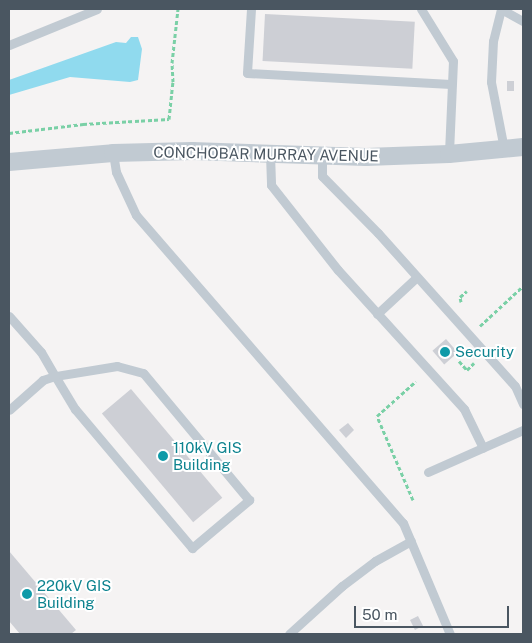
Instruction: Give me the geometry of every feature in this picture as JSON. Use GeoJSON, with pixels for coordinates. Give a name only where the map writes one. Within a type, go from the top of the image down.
{"type":"FeatureCollection","features":[{"type":"Feature","properties":{"kind":"street","name":"CONCHOBAR MURRAY AVENUE"},"geometry":{"type":"LineString","coordinates":[[9,162],[113,153],[192,151],[322,156],[449,154],[523,146]]}},
{"type":"Feature","properties":{"kind":"lane"},"geometry":{"type":"LineString","coordinates":[[9,45],[97,9]]}},
{"type":"Feature","properties":{"kind":"lane"},"geometry":{"type":"LineString","coordinates":[[250,9],[247,73],[451,84]]}},
{"type":"Feature","properties":{"kind":"lane"},"geometry":{"type":"LineString","coordinates":[[421,9],[453,61],[449,154]]}},
{"type":"Feature","properties":{"kind":"lane"},"geometry":{"type":"LineString","coordinates":[[504,149],[491,82],[493,41],[501,9],[523,21]]}},
{"type":"Feature","properties":{"kind":"lane"},"geometry":{"type":"LineString","coordinates":[[113,153],[116,172],[136,216],[403,523],[450,634]]}},
{"type":"Feature","properties":{"kind":"lane"},"geometry":{"type":"LineString","coordinates":[[270,154],[271,185],[338,270],[464,409],[483,448]]}},
{"type":"Feature","properties":{"kind":"lane"},"geometry":{"type":"LineString","coordinates":[[322,156],[322,176],[417,276],[515,386],[523,404]]}},
{"type":"Feature","properties":{"kind":"lane"},"geometry":{"type":"LineString","coordinates":[[377,314],[417,276]]}},
{"type":"Feature","properties":{"kind":"lane"},"geometry":{"type":"LineString","coordinates":[[9,316],[41,352],[55,376],[75,409],[192,548],[249,500],[143,373],[118,366],[55,376],[43,380],[9,410]]}},
{"type":"Feature","properties":{"kind":"lane"},"geometry":{"type":"LineString","coordinates":[[428,472],[523,430]]}},
{"type":"Feature","properties":{"kind":"lane"},"geometry":{"type":"LineString","coordinates":[[289,634],[342,586],[375,560],[411,541]]}},
{"type":"Feature","properties":{"kind":"path"},"geometry":{"type":"LineString","coordinates":[[9,133],[83,124],[169,119],[173,82],[172,63],[178,9]]}},
{"type":"Feature","properties":{"kind":"path"},"geometry":{"type":"LineString","coordinates":[[477,328],[523,286]]}},
{"type":"Feature","properties":{"kind":"path"},"geometry":{"type":"LineString","coordinates":[[461,303],[460,297],[466,291]]}},
{"type":"Feature","properties":{"kind":"path"},"geometry":{"type":"LineString","coordinates":[[413,500],[377,416],[416,381]]}},
{"type":"Feature","properties":{"kind":"water"},"geometry":{"type":"Polygon","coordinates":[[[131,37],[138,37],[142,49],[138,80],[130,82],[70,77],[9,95],[9,80],[116,42],[126,43],[131,37]]]}},
{"type":"Feature","properties":{"kind":"building"},"geometry":{"type":"Polygon","coordinates":[[[265,14],[415,22],[412,69],[263,61],[265,14]]]}},
{"type":"Feature","properties":{"kind":"building"},"geometry":{"type":"Polygon","coordinates":[[[507,81],[514,81],[514,91],[507,91],[507,81]]]}},
{"type":"Feature","properties":{"kind":"building","name":"Security"},"geometry":{"type":"Polygon","coordinates":[[[446,339],[458,353],[444,364],[432,351],[446,339]]]}},
{"type":"Feature","properties":{"kind":"building","name":"110kV GIS Building"},"geometry":{"type":"Polygon","coordinates":[[[131,389],[222,498],[193,522],[102,413],[131,389]]]}},
{"type":"Feature","properties":{"kind":"building"},"geometry":{"type":"Polygon","coordinates":[[[348,423],[354,430],[346,438],[339,430],[348,423]]]}},
{"type":"Feature","properties":{"kind":"building","name":"220kV GIS Building"},"geometry":{"type":"Polygon","coordinates":[[[9,551],[76,630],[71,634],[20,634],[9,621],[9,551]]]}},
{"type":"Feature","properties":{"kind":"building"},"geometry":{"type":"Polygon","coordinates":[[[418,616],[423,626],[415,630],[410,620],[418,616]]]}},
{"type":"Feature","properties":{"kind":"place","name":"Security"},"geometry":{"type":"Point","coordinates":[445,352]}},
{"type":"Feature","properties":{"kind":"place","name":"110kV GIS Building"},"geometry":{"type":"Point","coordinates":[163,456]}},
{"type":"Feature","properties":{"kind":"place","name":"220kV GIS Building"},"geometry":{"type":"Point","coordinates":[27,594]}}]}
